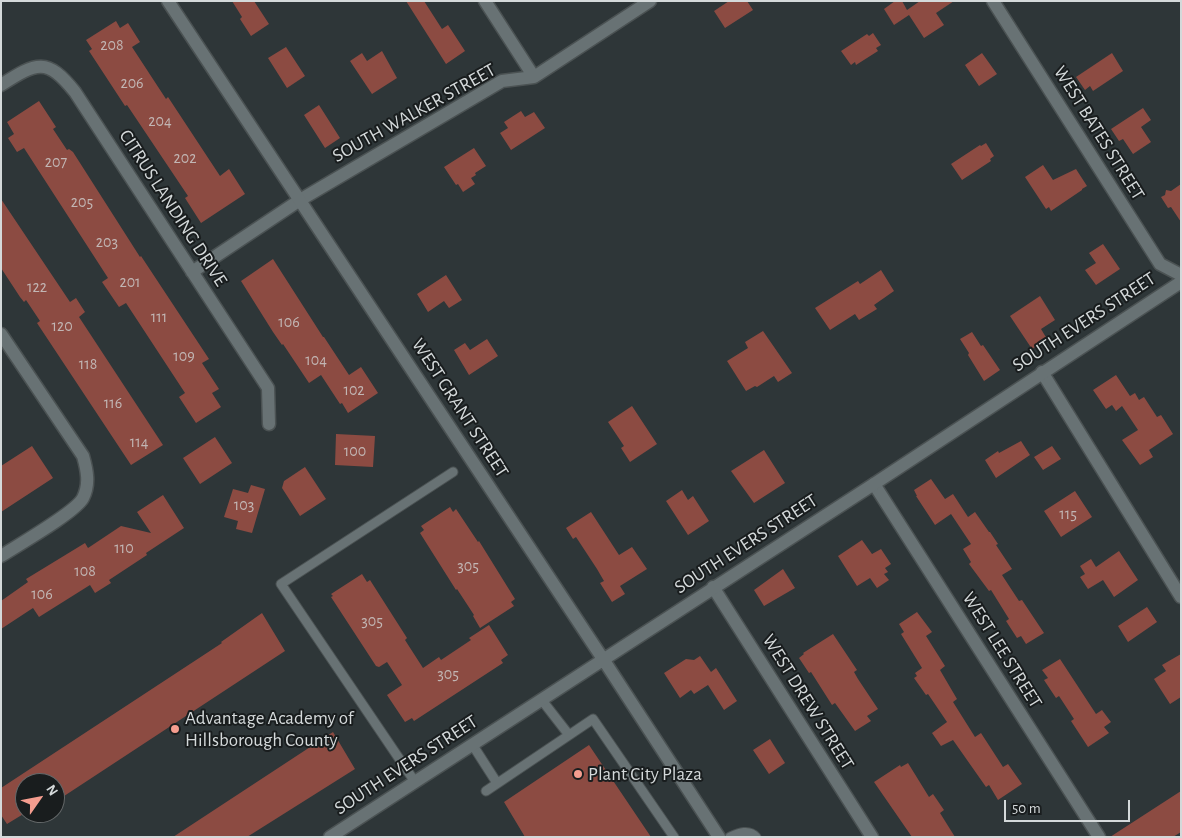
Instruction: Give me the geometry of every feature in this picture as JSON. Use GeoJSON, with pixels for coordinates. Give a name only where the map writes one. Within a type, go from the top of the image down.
{"type":"FeatureCollection","features":[{"type":"Feature","properties":{"kind":"street","name":"WEST GRANT STREET"},"geometry":{"type":"LineString","coordinates":[[168,1],[719,837]]}},
{"type":"Feature","properties":{"kind":"street"},"geometry":{"type":"LineString","coordinates":[[485,1],[534,78]]}},
{"type":"Feature","properties":{"kind":"street","name":"SOUTH WALKER STREET"},"geometry":{"type":"LineString","coordinates":[[192,272],[300,200],[502,81],[534,78],[650,1]]}},
{"type":"Feature","properties":{"kind":"street","name":"WEST BATES STREET"},"geometry":{"type":"LineString","coordinates":[[993,1],[1160,264],[1181,276]]}},
{"type":"Feature","properties":{"kind":"street","name":"CITRUS LANDING DRIVE"},"geometry":{"type":"LineString","coordinates":[[1,85],[24,70],[39,67],[50,67],[64,78],[268,388],[269,424]]}},
{"type":"Feature","properties":{"kind":"street","name":"SOUTH EVERS STREET"},"geometry":{"type":"LineString","coordinates":[[331,837],[1181,282]]}},
{"type":"Feature","properties":{"kind":"street"},"geometry":{"type":"LineString","coordinates":[[1,334],[83,456],[88,471],[87,487],[83,500],[71,511],[1,556]]}},
{"type":"Feature","properties":{"kind":"street"},"geometry":{"type":"LineString","coordinates":[[1042,372],[1181,597]]}},
{"type":"Feature","properties":{"kind":"street","name":"WEST LEE STREET"},"geometry":{"type":"LineString","coordinates":[[874,484],[1099,837]]}},
{"type":"Feature","properties":{"kind":"street","name":"WEST DREW STREET"},"geometry":{"type":"LineString","coordinates":[[713,587],[872,837]]}},
{"type":"Feature","properties":{"kind":"lane"},"geometry":{"type":"LineString","coordinates":[[415,782],[281,584],[454,472]]}},
{"type":"Feature","properties":{"kind":"lane"},"geometry":{"type":"LineString","coordinates":[[541,700],[569,735]]}},
{"type":"Feature","properties":{"kind":"lane"},"geometry":{"type":"LineString","coordinates":[[486,791],[594,719],[674,837]]}},
{"type":"Feature","properties":{"kind":"lane"},"geometry":{"type":"LineString","coordinates":[[472,744],[497,783]]}},
{"type":"Feature","properties":{"kind":"lane"},"geometry":{"type":"LineString","coordinates":[[730,837],[747,832],[755,834],[756,837]]}},
{"type":"Feature","properties":{"kind":"building"},"geometry":{"type":"Polygon","coordinates":[[[232,1],[254,1],[269,24],[251,36],[240,19],[242,17],[232,1]]]}},
{"type":"Feature","properties":{"kind":"building"},"geometry":{"type":"Polygon","coordinates":[[[406,1],[424,1],[442,29],[448,25],[465,51],[446,64],[406,1]]]}},
{"type":"Feature","properties":{"kind":"building"},"geometry":{"type":"Polygon","coordinates":[[[729,1],[747,1],[753,10],[725,28],[714,11],[729,1]]]}},
{"type":"Feature","properties":{"kind":"building"},"geometry":{"type":"Polygon","coordinates":[[[895,1],[902,1],[907,10],[920,1],[954,1],[936,13],[944,25],[924,38],[909,15],[894,25],[884,9],[895,1]]]}},
{"type":"Feature","properties":{"kind":"building"},"geometry":{"type":"Polygon","coordinates":[[[116,21],[120,28],[128,23],[140,42],[132,47],[166,99],[168,97],[220,176],[229,169],[245,194],[201,223],[185,198],[188,196],[89,51],[92,49],[86,40],[116,21]]]}},
{"type":"Feature","properties":{"kind":"building"},"geometry":{"type":"Polygon","coordinates":[[[873,33],[881,45],[876,48],[878,51],[856,65],[855,62],[851,65],[841,51],[867,34],[869,36],[873,33]]]}},
{"type":"Feature","properties":{"kind":"building"},"geometry":{"type":"Polygon","coordinates":[[[286,47],[305,76],[287,88],[268,58],[286,47]]]}},
{"type":"Feature","properties":{"kind":"building"},"geometry":{"type":"Polygon","coordinates":[[[382,51],[397,78],[372,94],[350,61],[362,53],[367,61],[382,51]]]}},
{"type":"Feature","properties":{"kind":"building"},"geometry":{"type":"Polygon","coordinates":[[[982,53],[997,74],[979,86],[965,65],[982,53]]]}},
{"type":"Feature","properties":{"kind":"building"},"geometry":{"type":"Polygon","coordinates":[[[1112,53],[1123,71],[1093,91],[1090,86],[1085,90],[1076,77],[1112,53]]]}},
{"type":"Feature","properties":{"kind":"building"},"geometry":{"type":"Polygon","coordinates":[[[39,101],[56,127],[53,129],[67,150],[69,149],[73,152],[140,257],[209,359],[202,363],[219,389],[212,393],[221,407],[196,423],[179,397],[185,393],[126,303],[119,307],[102,282],[108,278],[24,148],[17,152],[8,138],[14,134],[7,122],[39,101]]]}},
{"type":"Feature","properties":{"kind":"building"},"geometry":{"type":"Polygon","coordinates":[[[319,105],[340,138],[325,148],[304,115],[319,105]]]}},
{"type":"Feature","properties":{"kind":"building"},"geometry":{"type":"Polygon","coordinates":[[[1143,108],[1151,120],[1141,127],[1151,142],[1133,154],[1123,139],[1119,141],[1111,129],[1143,108]]]}},
{"type":"Feature","properties":{"kind":"building"},"geometry":{"type":"Polygon","coordinates":[[[521,111],[525,117],[534,112],[545,128],[511,150],[500,133],[508,128],[504,122],[521,111]]]}},
{"type":"Feature","properties":{"kind":"building"},"geometry":{"type":"Polygon","coordinates":[[[986,143],[994,156],[990,159],[991,161],[962,180],[951,164],[986,143]]]}},
{"type":"Feature","properties":{"kind":"building"},"geometry":{"type":"Polygon","coordinates":[[[474,148],[486,166],[471,178],[475,184],[463,192],[444,167],[474,148]]]}},
{"type":"Feature","properties":{"kind":"building"},"geometry":{"type":"Polygon","coordinates":[[[1043,165],[1053,180],[1076,169],[1087,186],[1051,211],[1049,207],[1046,209],[1025,177],[1043,165]]]}},
{"type":"Feature","properties":{"kind":"building"},"geometry":{"type":"Polygon","coordinates":[[[1181,184],[1181,222],[1171,207],[1168,208],[1161,197],[1165,195],[1166,190],[1171,191],[1181,184]]]}},
{"type":"Feature","properties":{"kind":"building"},"geometry":{"type":"Polygon","coordinates":[[[1,199],[70,302],[76,298],[85,312],[79,317],[163,445],[131,465],[37,323],[40,321],[26,300],[24,302],[20,297],[1,268],[1,199]]]}},
{"type":"Feature","properties":{"kind":"building"},"geometry":{"type":"Polygon","coordinates":[[[1103,244],[1120,269],[1096,285],[1085,270],[1096,263],[1089,253],[1103,244]]]}},
{"type":"Feature","properties":{"kind":"building"},"geometry":{"type":"Polygon","coordinates":[[[273,259],[349,375],[361,367],[378,393],[348,413],[321,375],[309,383],[273,332],[241,281],[273,259]]]}},
{"type":"Feature","properties":{"kind":"building"},"geometry":{"type":"Polygon","coordinates":[[[881,270],[894,291],[874,305],[877,309],[859,320],[855,314],[830,330],[815,308],[858,281],[860,284],[881,270]]]}},
{"type":"Feature","properties":{"kind":"building"},"geometry":{"type":"Polygon","coordinates":[[[446,275],[462,300],[449,308],[444,301],[428,312],[417,294],[446,275]]]}},
{"type":"Feature","properties":{"kind":"building"},"geometry":{"type":"Polygon","coordinates":[[[1040,296],[1055,320],[1041,329],[1047,339],[1032,349],[1010,316],[1040,296]]]}},
{"type":"Feature","properties":{"kind":"building"},"geometry":{"type":"Polygon","coordinates":[[[763,331],[792,373],[778,382],[774,376],[757,387],[755,386],[746,391],[727,361],[748,348],[745,342],[763,331]]]}},
{"type":"Feature","properties":{"kind":"building"},"geometry":{"type":"Polygon","coordinates":[[[972,332],[1000,370],[984,381],[960,339],[972,332]]]}},
{"type":"Feature","properties":{"kind":"building"},"geometry":{"type":"Polygon","coordinates":[[[487,339],[498,356],[469,375],[454,350],[465,343],[470,350],[487,339]]]}},
{"type":"Feature","properties":{"kind":"building"},"geometry":{"type":"Polygon","coordinates":[[[1116,375],[1130,396],[1135,393],[1139,400],[1144,397],[1157,417],[1161,415],[1173,434],[1149,450],[1153,457],[1140,465],[1122,440],[1138,430],[1122,406],[1116,411],[1112,405],[1106,409],[1093,390],[1116,375]]]}},
{"type":"Feature","properties":{"kind":"building"},"geometry":{"type":"Polygon","coordinates":[[[632,406],[657,444],[630,462],[621,448],[624,446],[608,422],[632,406]]]}},
{"type":"Feature","properties":{"kind":"building"},"geometry":{"type":"Polygon","coordinates":[[[336,434],[375,436],[373,467],[335,465],[336,434]]]}},
{"type":"Feature","properties":{"kind":"building"},"geometry":{"type":"Polygon","coordinates":[[[215,437],[232,463],[200,484],[183,458],[215,437]]]}},
{"type":"Feature","properties":{"kind":"building"},"geometry":{"type":"Polygon","coordinates":[[[1021,441],[1030,455],[996,478],[985,460],[998,451],[999,453],[1021,441]]]}},
{"type":"Feature","properties":{"kind":"building"},"geometry":{"type":"Polygon","coordinates":[[[32,446],[53,478],[1,512],[1,466],[32,446]]]}},
{"type":"Feature","properties":{"kind":"building"},"geometry":{"type":"Polygon","coordinates":[[[1052,446],[1061,459],[1043,470],[1034,457],[1052,446]]]}},
{"type":"Feature","properties":{"kind":"building"},"geometry":{"type":"Polygon","coordinates":[[[764,450],[785,483],[754,503],[731,471],[764,450]]]}},
{"type":"Feature","properties":{"kind":"building"},"geometry":{"type":"Polygon","coordinates":[[[305,467],[326,499],[300,516],[282,488],[284,481],[305,467]]]}},
{"type":"Feature","properties":{"kind":"building"},"geometry":{"type":"Polygon","coordinates":[[[931,479],[945,499],[953,494],[968,517],[975,512],[990,532],[1012,569],[1002,575],[1019,601],[1022,600],[1044,633],[1026,644],[1021,636],[1017,638],[1006,621],[1009,619],[991,590],[989,591],[969,564],[971,562],[963,549],[971,544],[951,514],[935,525],[916,496],[914,490],[931,479]]]}},
{"type":"Feature","properties":{"kind":"building"},"geometry":{"type":"Polygon","coordinates":[[[251,485],[265,489],[252,533],[236,529],[238,521],[224,517],[233,489],[248,493],[251,485]]]}},
{"type":"Feature","properties":{"kind":"building"},"geometry":{"type":"Polygon","coordinates":[[[682,490],[688,500],[693,496],[709,521],[688,535],[666,501],[682,490]]]}},
{"type":"Feature","properties":{"kind":"building"},"geometry":{"type":"Polygon","coordinates":[[[1075,491],[1092,517],[1061,537],[1044,511],[1075,491]]]}},
{"type":"Feature","properties":{"kind":"building"},"geometry":{"type":"Polygon","coordinates":[[[163,495],[184,528],[109,580],[111,583],[95,593],[90,585],[39,617],[33,608],[1,629],[1,601],[28,582],[26,579],[85,543],[88,548],[121,526],[151,533],[137,512],[163,495]]]}},
{"type":"Feature","properties":{"kind":"building"},"geometry":{"type":"Polygon","coordinates":[[[450,507],[453,512],[456,509],[479,541],[515,599],[511,602],[514,606],[480,628],[474,615],[420,533],[424,530],[421,526],[450,507]]]}},
{"type":"Feature","properties":{"kind":"building"},"geometry":{"type":"Polygon","coordinates":[[[591,512],[619,555],[632,547],[647,569],[620,586],[625,594],[612,602],[600,583],[604,581],[597,569],[576,537],[573,539],[566,528],[591,512]]]}},
{"type":"Feature","properties":{"kind":"building"},"geometry":{"type":"Polygon","coordinates":[[[862,540],[872,554],[881,549],[891,564],[885,568],[888,572],[884,574],[889,580],[877,588],[870,578],[857,586],[838,556],[862,540]]]}},
{"type":"Feature","properties":{"kind":"building"},"geometry":{"type":"Polygon","coordinates":[[[1119,551],[1138,580],[1114,597],[1103,580],[1088,589],[1080,577],[1085,574],[1080,566],[1091,559],[1096,567],[1119,551]]]}},
{"type":"Feature","properties":{"kind":"building"},"geometry":{"type":"Polygon","coordinates":[[[783,569],[795,588],[764,606],[754,590],[783,569]]]}},
{"type":"Feature","properties":{"kind":"building"},"geometry":{"type":"Polygon","coordinates":[[[362,574],[367,582],[370,580],[407,638],[405,640],[423,668],[439,657],[441,660],[471,640],[469,638],[489,625],[508,655],[501,660],[503,663],[414,721],[412,718],[405,722],[387,695],[402,685],[387,662],[379,667],[376,666],[331,597],[333,596],[331,594],[362,574]]]}},
{"type":"Feature","properties":{"kind":"building"},"geometry":{"type":"Polygon","coordinates":[[[1147,607],[1157,622],[1128,642],[1118,626],[1147,607]]]}},
{"type":"Feature","properties":{"kind":"building"},"geometry":{"type":"Polygon","coordinates":[[[917,612],[932,632],[926,636],[945,666],[940,670],[957,699],[953,702],[975,737],[981,733],[1003,767],[1008,764],[1022,784],[998,800],[989,785],[986,787],[953,740],[941,746],[932,733],[947,722],[928,694],[926,695],[914,678],[917,676],[915,673],[922,668],[901,634],[904,632],[899,624],[917,612]]]}},
{"type":"Feature","properties":{"kind":"building"},"geometry":{"type":"Polygon","coordinates":[[[262,613],[285,651],[65,795],[65,773],[24,773],[222,643],[262,613]]]}},
{"type":"Feature","properties":{"kind":"building"},"geometry":{"type":"Polygon","coordinates":[[[833,634],[857,670],[854,672],[878,709],[867,716],[871,721],[855,731],[835,703],[832,705],[811,672],[809,673],[799,658],[803,653],[833,634]]]}},
{"type":"Feature","properties":{"kind":"building"},"geometry":{"type":"Polygon","coordinates":[[[1181,654],[1181,697],[1170,704],[1154,679],[1166,671],[1162,665],[1181,654]]]}},
{"type":"Feature","properties":{"kind":"building"},"geometry":{"type":"Polygon","coordinates":[[[700,656],[711,672],[716,668],[737,701],[724,710],[708,685],[694,694],[691,690],[680,698],[664,673],[686,659],[694,660],[700,656]]]}},
{"type":"Feature","properties":{"kind":"building"},"geometry":{"type":"Polygon","coordinates":[[[1060,659],[1096,714],[1102,710],[1111,722],[1104,727],[1109,733],[1088,747],[1071,721],[1074,719],[1059,696],[1056,698],[1044,680],[1048,678],[1042,670],[1060,659]]]}},
{"type":"Feature","properties":{"kind":"building"},"geometry":{"type":"Polygon","coordinates":[[[333,732],[355,769],[247,837],[173,837],[333,732]]]}},
{"type":"Feature","properties":{"kind":"building"},"geometry":{"type":"Polygon","coordinates":[[[770,739],[785,763],[769,774],[753,750],[770,739]]]}},
{"type":"Feature","properties":{"kind":"building","name":"Plant City Plaza"},"geometry":{"type":"Polygon","coordinates":[[[589,745],[651,837],[525,837],[504,802],[589,745]]]}},
{"type":"Feature","properties":{"kind":"building"},"geometry":{"type":"Polygon","coordinates":[[[908,763],[929,797],[933,794],[944,810],[940,813],[955,837],[912,837],[874,782],[900,765],[901,767],[908,763]]]}},
{"type":"Feature","properties":{"kind":"building"},"geometry":{"type":"Polygon","coordinates":[[[15,779],[15,819],[7,824],[1,815],[1,788],[15,779]]]}},
{"type":"Feature","properties":{"kind":"building"},"geometry":{"type":"Polygon","coordinates":[[[1181,791],[1181,832],[1173,837],[1110,837],[1181,791]]]}},
{"type":"Feature","properties":{"kind":"place","name":"Advantage Academy of Hillsborough County"},"geometry":{"type":"Point","coordinates":[175,729]}},
{"type":"Feature","properties":{"kind":"place","name":"Plant City Plaza"},"geometry":{"type":"Point","coordinates":[578,774]}}]}
